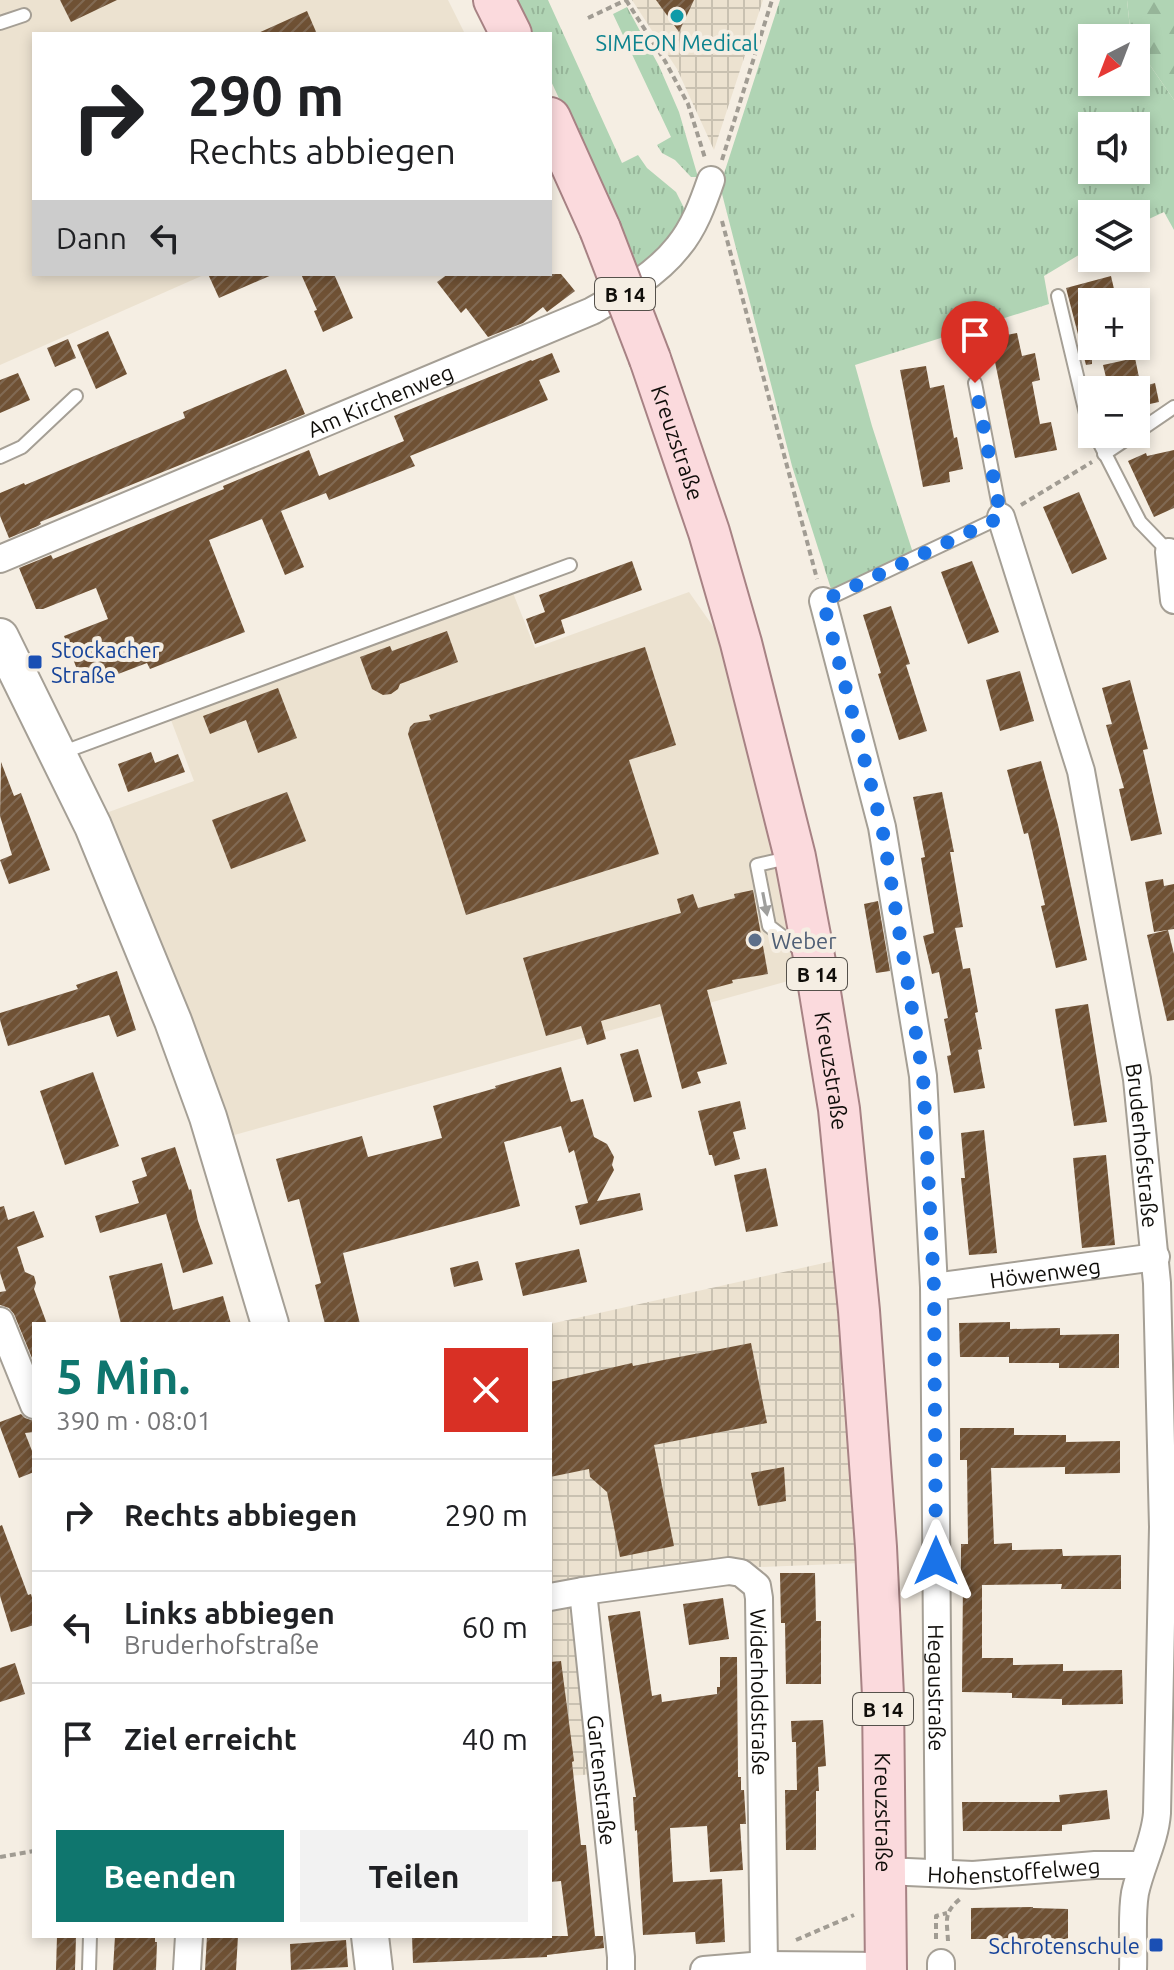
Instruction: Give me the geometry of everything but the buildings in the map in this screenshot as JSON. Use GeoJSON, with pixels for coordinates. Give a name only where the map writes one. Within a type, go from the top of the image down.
{"type":"FeatureCollection","features":[{"type":"Feature","properties":{"kind":"main road"},"geometry":{"type":"LineString","coordinates":[[494,0],[510,32]]}},
{"type":"Feature","properties":{"kind":"main road","name":"Kreuzstraße"},"geometry":{"type":"LineString","coordinates":[[552,122],[600,229],[650,359],[709,532],[795,857],[815,962],[839,1109],[859,1311],[876,1547],[883,1696],[886,1968]]}},
{"type":"Feature","properties":{"kind":"street","name":"Am Kirchenweg"},"geometry":{"type":"LineString","coordinates":[[0,559],[592,311],[653,272],[678,248],[701,209],[711,180]]}},
{"type":"Feature","properties":{"kind":"street","name":"Bruderhofstraße"},"geometry":{"type":"LineString","coordinates":[[1001,517],[1081,771],[1137,1079],[1162,1272],[1163,1527],[1156,1829],[1134,1896],[1133,1970]]}},
{"type":"Feature","properties":{"kind":"street"},"geometry":{"type":"LineString","coordinates":[[1169,552],[1174,600]]}},
{"type":"Feature","properties":{"kind":"street","name":"Hegaustraße"},"geometry":{"type":"LineString","coordinates":[[823,601],[882,827],[923,1076],[934,1287],[939,1873]]}},
{"type":"Feature","properties":{"kind":"street"},"geometry":{"type":"LineString","coordinates":[[0,637],[93,826],[173,1021],[208,1117],[269,1322]]}},
{"type":"Feature","properties":{"kind":"street","name":"Höwenweg"},"geometry":{"type":"LineString","coordinates":[[934,1287],[1162,1272]]}},
{"type":"Feature","properties":{"kind":"street"},"geometry":{"type":"LineString","coordinates":[[0,1321],[32,1400]]}},
{"type":"Feature","properties":{"kind":"street","name":"Widerholdstraße"},"geometry":{"type":"LineString","coordinates":[[552,1597],[729,1571],[741,1573],[757,1586],[750,1967]]}},
{"type":"Feature","properties":{"kind":"street","name":"Gartenstraße"},"geometry":{"type":"LineString","coordinates":[[583,1591],[621,1970]]}},
{"type":"Feature","properties":{"kind":"street","name":"Hohenstoffelweg"},"geometry":{"type":"LineString","coordinates":[[886,1871],[973,1875],[1095,1865],[1142,1865]]}},
{"type":"Feature","properties":{"kind":"street"},"geometry":{"type":"LineString","coordinates":[[187,1970],[189,1938]]}},
{"type":"Feature","properties":{"kind":"street"},"geometry":{"type":"LineString","coordinates":[[370,1938],[374,1970]]}},
{"type":"Feature","properties":{"kind":"street"},"geometry":{"type":"LineString","coordinates":[[704,1970],[750,1967],[886,1968]]}},
{"type":"Feature","properties":{"kind":"lane"},"geometry":{"type":"LineString","coordinates":[[0,23],[24,15]]}},
{"type":"Feature","properties":{"kind":"lane"},"geometry":{"type":"LineString","coordinates":[[1058,296],[1078,380]]}},
{"type":"Feature","properties":{"kind":"lane","name":"Bruderhofstraße"},"geometry":{"type":"LineString","coordinates":[[975,383],[1001,517]]}},
{"type":"Feature","properties":{"kind":"lane"},"geometry":{"type":"LineString","coordinates":[[0,457],[22,447],[76,396]]}},
{"type":"Feature","properties":{"kind":"lane"},"geometry":{"type":"LineString","coordinates":[[1150,424],[1174,407]]}},
{"type":"Feature","properties":{"kind":"lane"},"geometry":{"type":"LineString","coordinates":[[1101,448],[1140,522],[1169,552]]}},
{"type":"Feature","properties":{"kind":"lane"},"geometry":{"type":"LineString","coordinates":[[1104,454],[1113,448]]}},
{"type":"Feature","properties":{"kind":"lane"},"geometry":{"type":"LineString","coordinates":[[823,601],[1001,517]]}},
{"type":"Feature","properties":{"kind":"lane"},"geometry":{"type":"LineString","coordinates":[[58,754],[570,565]]}},
{"type":"Feature","properties":{"kind":"lane"},"geometry":{"type":"LineString","coordinates":[[89,1970],[90,1938]]}},
{"type":"Feature","properties":{"kind":"path"},"geometry":{"type":"LineString","coordinates":[[588,18],[626,0],[688,104],[823,601]]}},
{"type":"Feature","properties":{"kind":"path"},"geometry":{"type":"LineString","coordinates":[[711,180],[722,161],[772,0]]}},
{"type":"Feature","properties":{"kind":"path"},"geometry":{"type":"LineString","coordinates":[[1001,517],[1104,454]]}},
{"type":"Feature","properties":{"kind":"path"},"geometry":{"type":"LineString","coordinates":[[0,1857],[32,1851]]}},
{"type":"Feature","properties":{"kind":"path"},"geometry":{"type":"LineString","coordinates":[[947,1913],[936,1916],[940,1960],[949,1956],[947,1913],[970,1889],[973,1875]]}},
{"type":"Feature","properties":{"kind":"path"},"geometry":{"type":"LineString","coordinates":[[750,1967],[778,1948],[863,1911]]}},
{"type":"Feature","properties":{"kind":"shaded area"},"geometry":{"type":"Polygon","coordinates":[[[0,0],[448,0],[464,32],[32,32],[32,276],[201,276],[0,365],[0,0]]]}},
{"type":"Feature","properties":{"kind":"shaded area"},"geometry":{"type":"Polygon","coordinates":[[[632,0],[763,0],[714,150],[677,69],[632,0]]]}},
{"type":"Feature","properties":{"kind":"shaded area"},"geometry":{"type":"Polygon","coordinates":[[[511,588],[535,648],[689,592],[731,652],[806,976],[227,1137],[95,817],[194,781],[171,720],[511,588]]]}},
{"type":"Feature","properties":{"kind":"shaded area"},"geometry":{"type":"Polygon","coordinates":[[[842,1259],[862,1563],[734,1568],[583,1585],[597,1774],[552,1777],[552,1324],[842,1259]]]}},
{"type":"Feature","properties":{"kind":"green space"},"geometry":{"type":"Polygon","coordinates":[[[513,0],[548,0],[622,163],[638,155],[647,168],[676,192],[687,214],[666,244],[638,268],[552,83],[552,32],[528,32],[513,0]]]}},
{"type":"Feature","properties":{"kind":"green space"},"geometry":{"type":"Polygon","coordinates":[[[780,0],[1127,0],[1130,24],[1078,24],[1078,96],[1150,96],[1150,65],[1174,100],[1174,230],[1164,212],[1150,218],[1150,200],[1078,200],[1078,255],[1044,276],[1049,304],[855,365],[913,553],[831,589],[792,466],[720,186],[780,0]]]}},
{"type":"Feature","properties":{"kind":"green space"},"geometry":{"type":"Polygon","coordinates":[[[1127,0],[1174,0],[1174,100],[1150,65],[1150,24],[1130,24],[1127,0]]]}},
{"type":"Feature","properties":{"kind":"green space"},"geometry":{"type":"Polygon","coordinates":[[[627,7],[659,66],[679,112],[698,177],[691,177],[657,145],[671,137],[613,14],[627,7]]]}},
{"type":"Feature","properties":{"kind":"place","name":"SIMEON Medical"},"geometry":{"type":"Point","coordinates":[677,16]}},
{"type":"Feature","properties":{"kind":"place","name":"Stockacher Straße"},"geometry":{"type":"Point","coordinates":[35,662]}},
{"type":"Feature","properties":{"kind":"place","name":"Weber"},"geometry":{"type":"Point","coordinates":[755,940]}},
{"type":"Feature","properties":{"kind":"place","name":"Schrotenschule"},"geometry":{"type":"Point","coordinates":[1156,1945]}},
{"type":"Feature","properties":{"kind":"route"},"geometry":{"type":"LineString","coordinates":[[936,1561],[934,1287],[923,1076],[882,827],[823,601],[1001,517],[975,383]]}}]}
